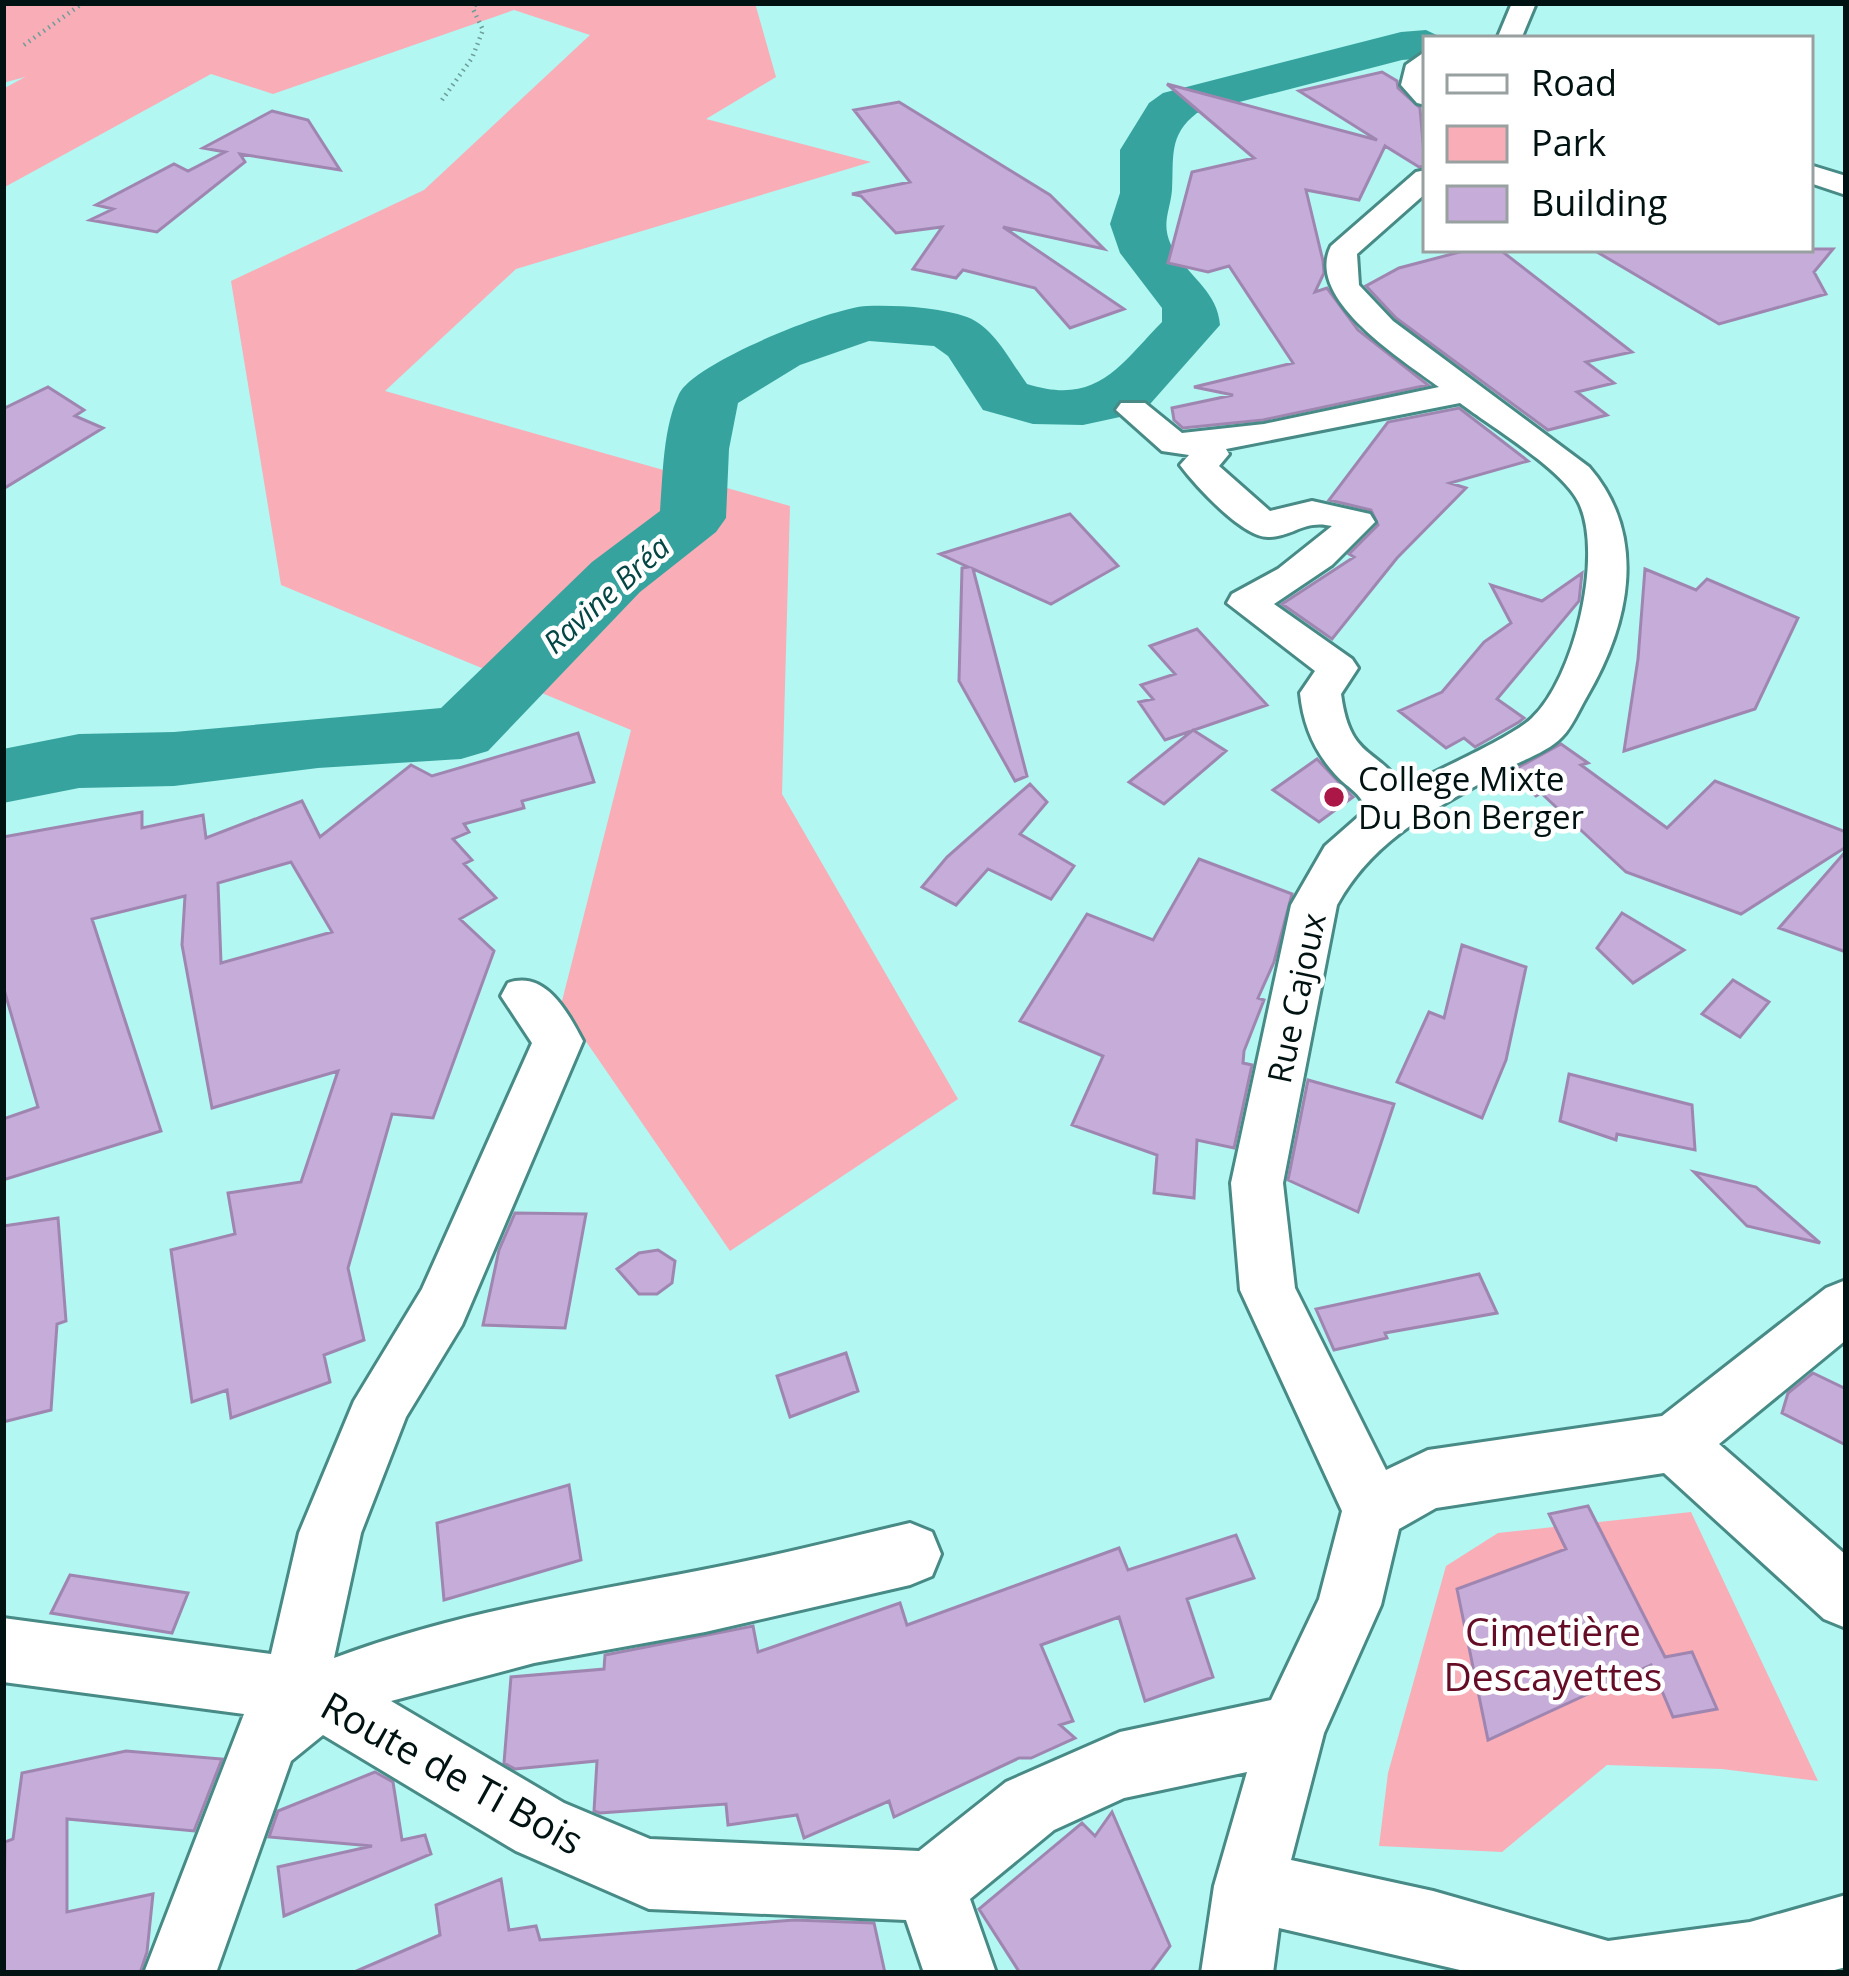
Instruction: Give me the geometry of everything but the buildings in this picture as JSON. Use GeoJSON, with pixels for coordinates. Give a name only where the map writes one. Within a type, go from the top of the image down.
{"type":"FeatureCollection","features":[{"type":"Feature","properties":{"kind":"street"},"geometry":{"type":"LineString","coordinates":[[1510,36],[1524,3]]}},
{"type":"Feature","properties":{"kind":"street"},"geometry":{"type":"LineString","coordinates":[[1423,62],[1415,70],[1414,85],[1423,94]]}},
{"type":"Feature","properties":{"kind":"street"},"geometry":{"type":"LineString","coordinates":[[1813,174],[1846,186]]}},
{"type":"Feature","properties":{"kind":"street","name":"Rue Cajoux"},"geometry":{"type":"LineString","coordinates":[[1373,1510],[1268,1290],[1257,1183],[1314,905],[1341,858],[1389,815],[1546,728],[1588,662],[1609,579],[1607,539],[1596,498],[1576,475],[1382,328],[1344,287],[1342,252],[1423,181]]}},
{"type":"Feature","properties":{"kind":"street"},"geometry":{"type":"LineString","coordinates":[[1133,410],[1174,445],[1332,422],[1465,392]]}},
{"type":"Feature","properties":{"kind":"street"},"geometry":{"type":"LineString","coordinates":[[1191,442],[1212,454],[1198,464],[1230,499],[1267,526],[1317,508],[1357,522],[1322,557],[1285,584],[1246,603],[1338,668],[1320,693],[1327,733],[1349,767],[1383,791],[1389,815]]}},
{"type":"Feature","properties":{"kind":"street"},"geometry":{"type":"LineString","coordinates":[[307,1692],[330,1533],[374,1423],[442,1307],[558,1041],[525,996]]}},
{"type":"Feature","properties":{"kind":"street"},"geometry":{"type":"LineString","coordinates":[[1237,1973],[1249,1886],[1292,1729],[1349,1605],[1373,1510],[1428,1480],[1674,1444],[1846,1306]]}},
{"type":"Feature","properties":{"kind":"street"},"geometry":{"type":"LineString","coordinates":[[1674,1444],[1846,1597]]}},
{"type":"Feature","properties":{"kind":"street"},"geometry":{"type":"LineString","coordinates":[[180,1973],[265,1739],[307,1692],[534,1630],[705,1601],[910,1554]]}},
{"type":"Feature","properties":{"kind":"street","name":"Route de Ti Bois"},"geometry":{"type":"LineString","coordinates":[[3,1650],[307,1692],[540,1827],[649,1874],[930,1886]]}},
{"type":"Feature","properties":{"kind":"street"},"geometry":{"type":"LineString","coordinates":[[961,1973],[930,1886],[1030,1806],[1120,1765],[1292,1729]]}},
{"type":"Feature","properties":{"kind":"street"},"geometry":{"type":"LineString","coordinates":[[1249,1886],[1433,1926],[1599,1973]]}},
{"type":"Feature","properties":{"kind":"street"},"geometry":{"type":"LineString","coordinates":[[1618,1973],[1750,1958],[1846,1931]]}},
{"type":"Feature","properties":{"kind":"path"},"geometry":{"type":"LineString","coordinates":[[24,45],[83,3]]}},
{"type":"Feature","properties":{"kind":"path"},"geometry":{"type":"LineString","coordinates":[[442,100],[480,41],[483,30],[473,9],[476,3]]}},
{"type":"Feature","properties":{"kind":"green space"},"geometry":{"type":"Polygon","coordinates":[[[3,3],[755,3],[776,77],[706,119],[871,162],[516,269],[385,391],[790,506],[782,794],[958,1099],[730,1251],[561,1005],[631,730],[281,585],[231,281],[424,190],[590,35],[514,10],[273,94],[211,74],[3,188],[3,89],[25,77],[3,83],[3,3]]]}},
{"type":"Feature","properties":{"kind":"green space","name":"Cimetière Descayettes"},"geometry":{"type":"Polygon","coordinates":[[[1691,1512],[1818,1781],[1722,1769],[1607,1765],[1502,1852],[1379,1846],[1388,1773],[1446,1566],[1498,1533],[1691,1512]]]}},
{"type":"Feature","properties":{"kind":"waterway","name":"Ravine Bréa"},"geometry":{"type":"LineString","coordinates":[[3,776],[79,761],[174,759],[318,742],[461,733],[616,577],[693,518],[697,449],[709,394],[779,353],[864,323],[949,330],[969,344],[1005,397],[1033,406],[1083,407],[1121,399],[1191,325],[1190,306],[1147,253],[1137,224],[1146,193],[1145,150],[1166,113],[1180,103],[1423,44]]}},
{"type":"Feature","properties":{"kind":"place","name":"College Mixte Du Bon Berger"},"geometry":{"type":"Point","coordinates":[1334,797]}}]}
